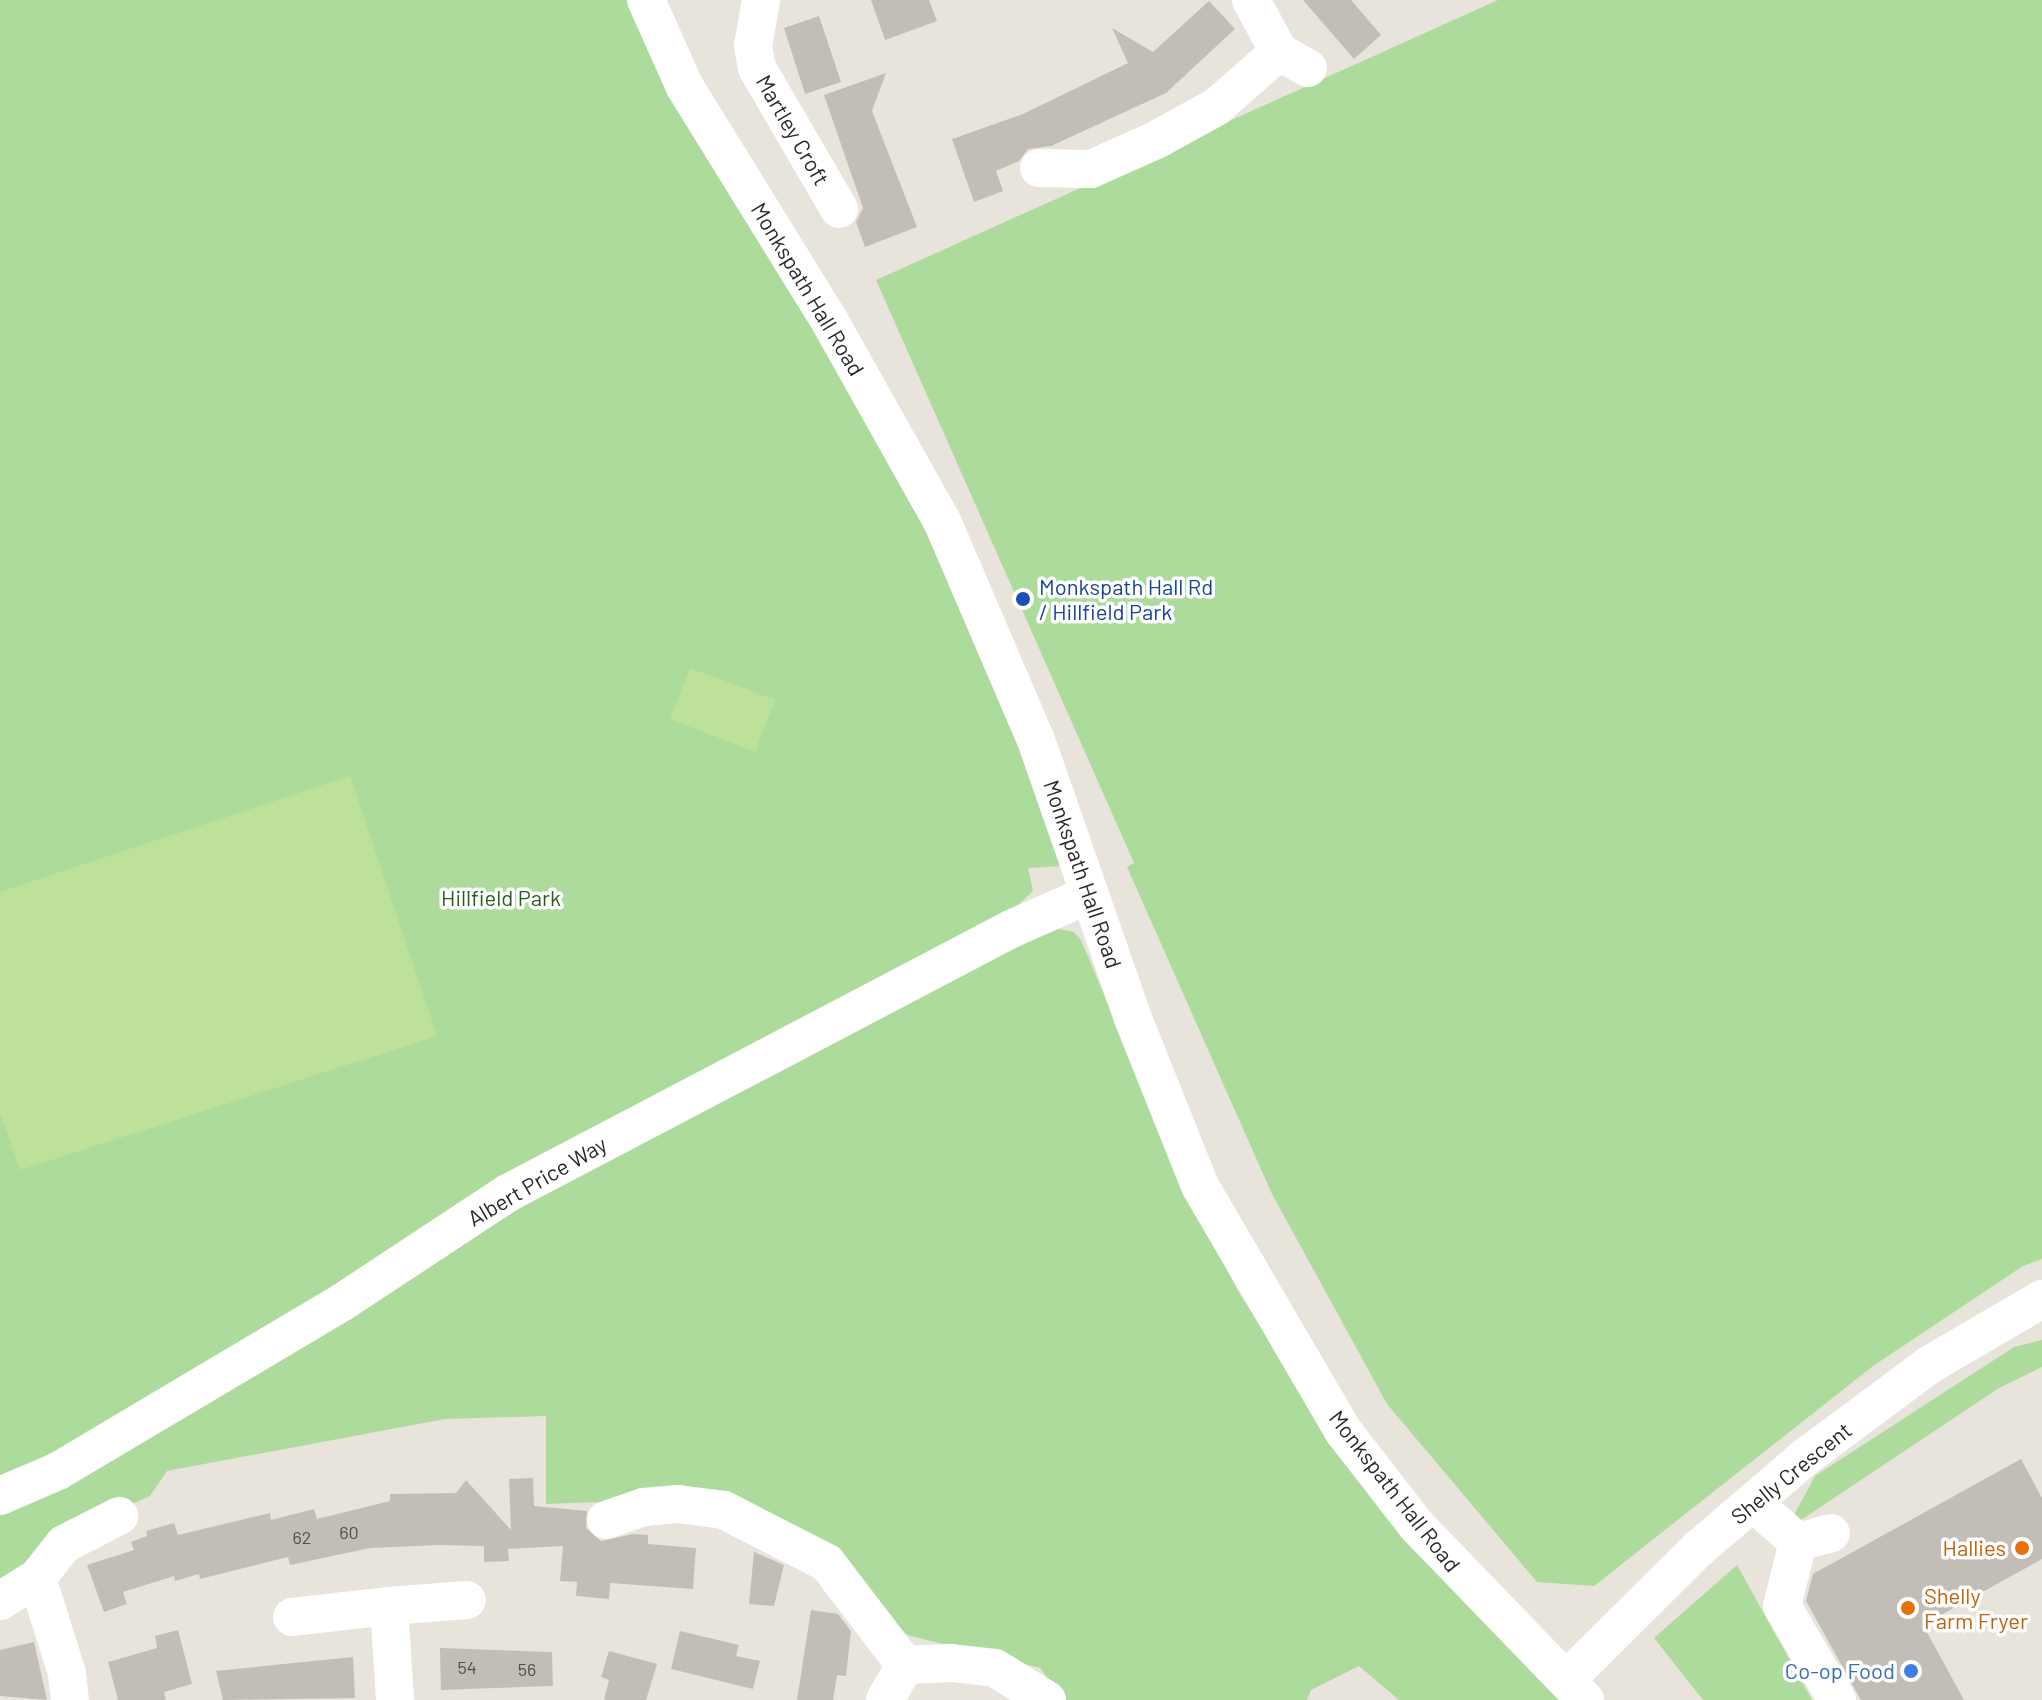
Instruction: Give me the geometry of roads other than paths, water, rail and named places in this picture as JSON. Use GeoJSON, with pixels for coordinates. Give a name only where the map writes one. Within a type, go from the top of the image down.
{"type":"FeatureCollection","features":[{"type":"Feature","properties":{"kind":"street","name":"Monkspath Hall Road"},"geometry":{"type":"LineString","coordinates":[[646,0],[685,87],[829,320],[942,521],[1036,740],[1090,894],[1200,1186],[1280,1328],[1344,1432],[1417,1526],[1575,1690]]}},
{"type":"Feature","properties":{"kind":"street","name":"Martley Croft"},"geometry":{"type":"LineString","coordinates":[[761,0],[753,46],[757,68],[839,209]]}},
{"type":"Feature","properties":{"kind":"street"},"geometry":{"type":"LineString","coordinates":[[1039,168],[1091,169],[1156,140],[1294,60],[1251,0]]}},
{"type":"Feature","properties":{"kind":"street","name":"Albert Price Way"},"geometry":{"type":"LineString","coordinates":[[0,1496],[58,1471],[341,1303],[508,1193],[1013,928],[1090,894]]}},
{"type":"Feature","properties":{"kind":"street","name":"Shelly Crescent"},"geometry":{"type":"LineString","coordinates":[[1575,1690],[1662,1583],[1753,1503],[1929,1365],[2042,1299]]}},
{"type":"Feature","properties":{"kind":"street"},"geometry":{"type":"LineString","coordinates":[[1753,1503],[1814,1537],[1782,1606],[1837,1700]]}},
{"type":"Feature","properties":{"kind":"street"},"geometry":{"type":"LineString","coordinates":[[606,1520],[643,1507],[678,1504],[724,1510],[827,1563],[882,1630],[905,1665]]}},
{"type":"Feature","properties":{"kind":"street"},"geometry":{"type":"LineString","coordinates":[[0,1601],[37,1578],[64,1544],[119,1516]]}},
{"type":"Feature","properties":{"kind":"street"},"geometry":{"type":"LineString","coordinates":[[37,1578],[67,1673],[70,1700]]}},
{"type":"Feature","properties":{"kind":"street"},"geometry":{"type":"LineString","coordinates":[[292,1617],[467,1600]]}},
{"type":"Feature","properties":{"kind":"street"},"geometry":{"type":"LineString","coordinates":[[389,1606],[395,1700]]}},
{"type":"Feature","properties":{"kind":"street"},"geometry":{"type":"LineString","coordinates":[[905,1665],[952,1663],[995,1668],[1047,1700]]}},
{"type":"Feature","properties":{"kind":"street"},"geometry":{"type":"LineString","coordinates":[[885,1700],[905,1665]]}},
{"type":"Feature","properties":{"kind":"place","name":"Monkspath Hall Rd / Hillfield Park"},"geometry":{"type":"Point","coordinates":[1023,599]}},
{"type":"Feature","properties":{"kind":"place","name":"Hallies"},"geometry":{"type":"Point","coordinates":[2022,1548]}},
{"type":"Feature","properties":{"kind":"place","name":"Shelly Farm Fryer"},"geometry":{"type":"Point","coordinates":[1908,1608]}},
{"type":"Feature","properties":{"kind":"place","name":"Co-op Food"},"geometry":{"type":"Point","coordinates":[1911,1671]}},
{"type":"Feature","properties":{"kind":"park label","name":"Hillfield Park"},"geometry":{"type":"Point","coordinates":[501,898]}}]}
